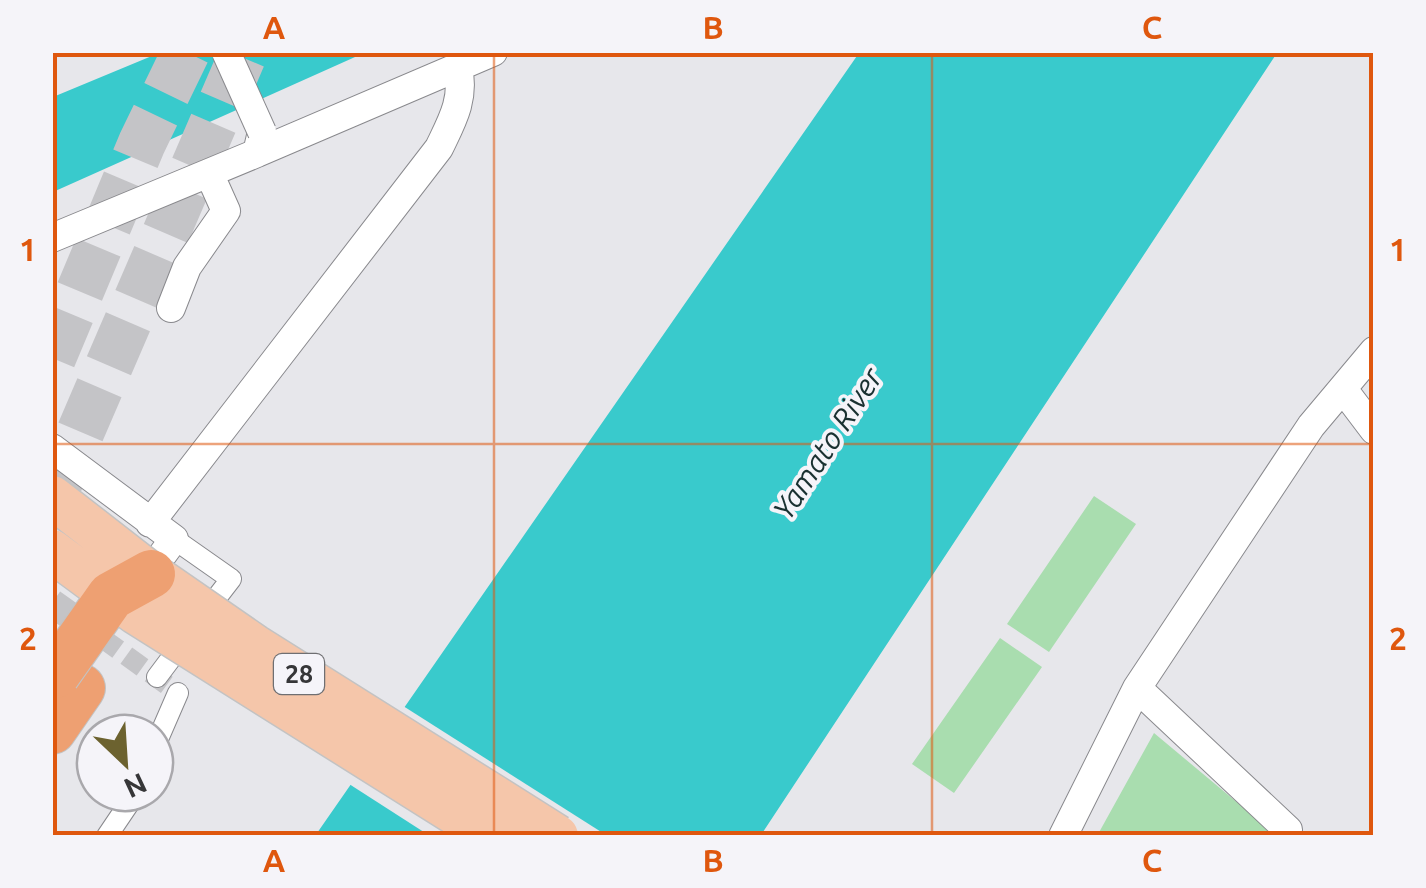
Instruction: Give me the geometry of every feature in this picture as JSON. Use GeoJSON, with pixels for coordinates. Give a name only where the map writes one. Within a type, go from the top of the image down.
{"type":"FeatureCollection","features":[{"type":"Feature","properties":{"kind":"highway"},"geometry":{"type":"LineString","coordinates":[[52,730],[63,680],[135,592]]}},
{"type":"Feature","properties":{"kind":"main road","name":"28"},"geometry":{"type":"LineString","coordinates":[[52,497],[135,592],[491,836]]}},
{"type":"Feature","properties":{"kind":"main road","name":"28"},"geometry":{"type":"LineString","coordinates":[[52,551],[255,646],[557,836]]}},
{"type":"Feature","properties":{"kind":"street"},"geometry":{"type":"LineString","coordinates":[[226,52],[259,142]]}},
{"type":"Feature","properties":{"kind":"street"},"geometry":{"type":"LineString","coordinates":[[52,238],[209,173],[259,142],[492,52]]}},
{"type":"Feature","properties":{"kind":"street"},"geometry":{"type":"LineString","coordinates":[[158,677],[231,579],[135,592],[150,523],[440,148],[459,104],[462,87],[458,68]]}},
{"type":"Feature","properties":{"kind":"street"},"geometry":{"type":"LineString","coordinates":[[171,308],[187,266],[226,212],[209,173]]}},
{"type":"Feature","properties":{"kind":"street"},"geometry":{"type":"LineString","coordinates":[[1063,836],[1138,688],[1310,426],[1374,351]]}},
{"type":"Feature","properties":{"kind":"street"},"geometry":{"type":"LineString","coordinates":[[1343,388],[1374,430]]}},
{"type":"Feature","properties":{"kind":"street"},"geometry":{"type":"LineString","coordinates":[[52,448],[150,523]]}},
{"type":"Feature","properties":{"kind":"street"},"geometry":{"type":"LineString","coordinates":[[1138,688],[1288,830],[1283,836]]}},
{"type":"Feature","properties":{"kind":"street"},"geometry":{"type":"LineString","coordinates":[[169,713],[178,693]]}},
{"type":"Feature","properties":{"kind":"street"},"geometry":{"type":"LineString","coordinates":[[107,836],[123,813]]}},
{"type":"Feature","properties":{"kind":"green space"},"geometry":{"type":"Polygon","coordinates":[[[1094,496],[1136,524],[1049,652],[1007,624],[1094,496]]]}},
{"type":"Feature","properties":{"kind":"green space"},"geometry":{"type":"Polygon","coordinates":[[[1000,638],[1042,667],[954,793],[912,764],[1000,638]]]}},
{"type":"Feature","properties":{"kind":"green space"},"geometry":{"type":"Polygon","coordinates":[[[1154,733],[1269,829],[1267,836],[1097,836],[1154,733]]]}},
{"type":"Feature","properties":{"kind":"water"},"geometry":{"type":"Polygon","coordinates":[[[159,53],[364,53],[53,192],[53,97],[159,53]]]}},
{"type":"Feature","properties":{"kind":"water","name":"Yamato River"},"geometry":{"type":"Polygon","coordinates":[[[859,53],[1277,53],[761,835],[315,836],[859,53]]]}},
{"type":"Feature","properties":{"kind":"pier"},"geometry":{"type":"Polygon","coordinates":[[[400,704],[606,835],[430,836],[346,782],[400,704]]]}},
{"type":"Feature","properties":{"kind":"tunnel"},"geometry":{"type":"LineString","coordinates":[[52,358],[142,143],[186,52]]}},
{"type":"Feature","properties":{"kind":"tunnel"},"geometry":{"type":"LineString","coordinates":[[52,498],[244,52]]}},
{"type":"Feature","properties":{"kind":"tunnel"},"geometry":{"type":"LineString","coordinates":[[52,603],[100,637]]}},
{"type":"Feature","properties":{"kind":"tunnel"},"geometry":{"type":"LineString","coordinates":[[102,638],[178,693]]}}]}
